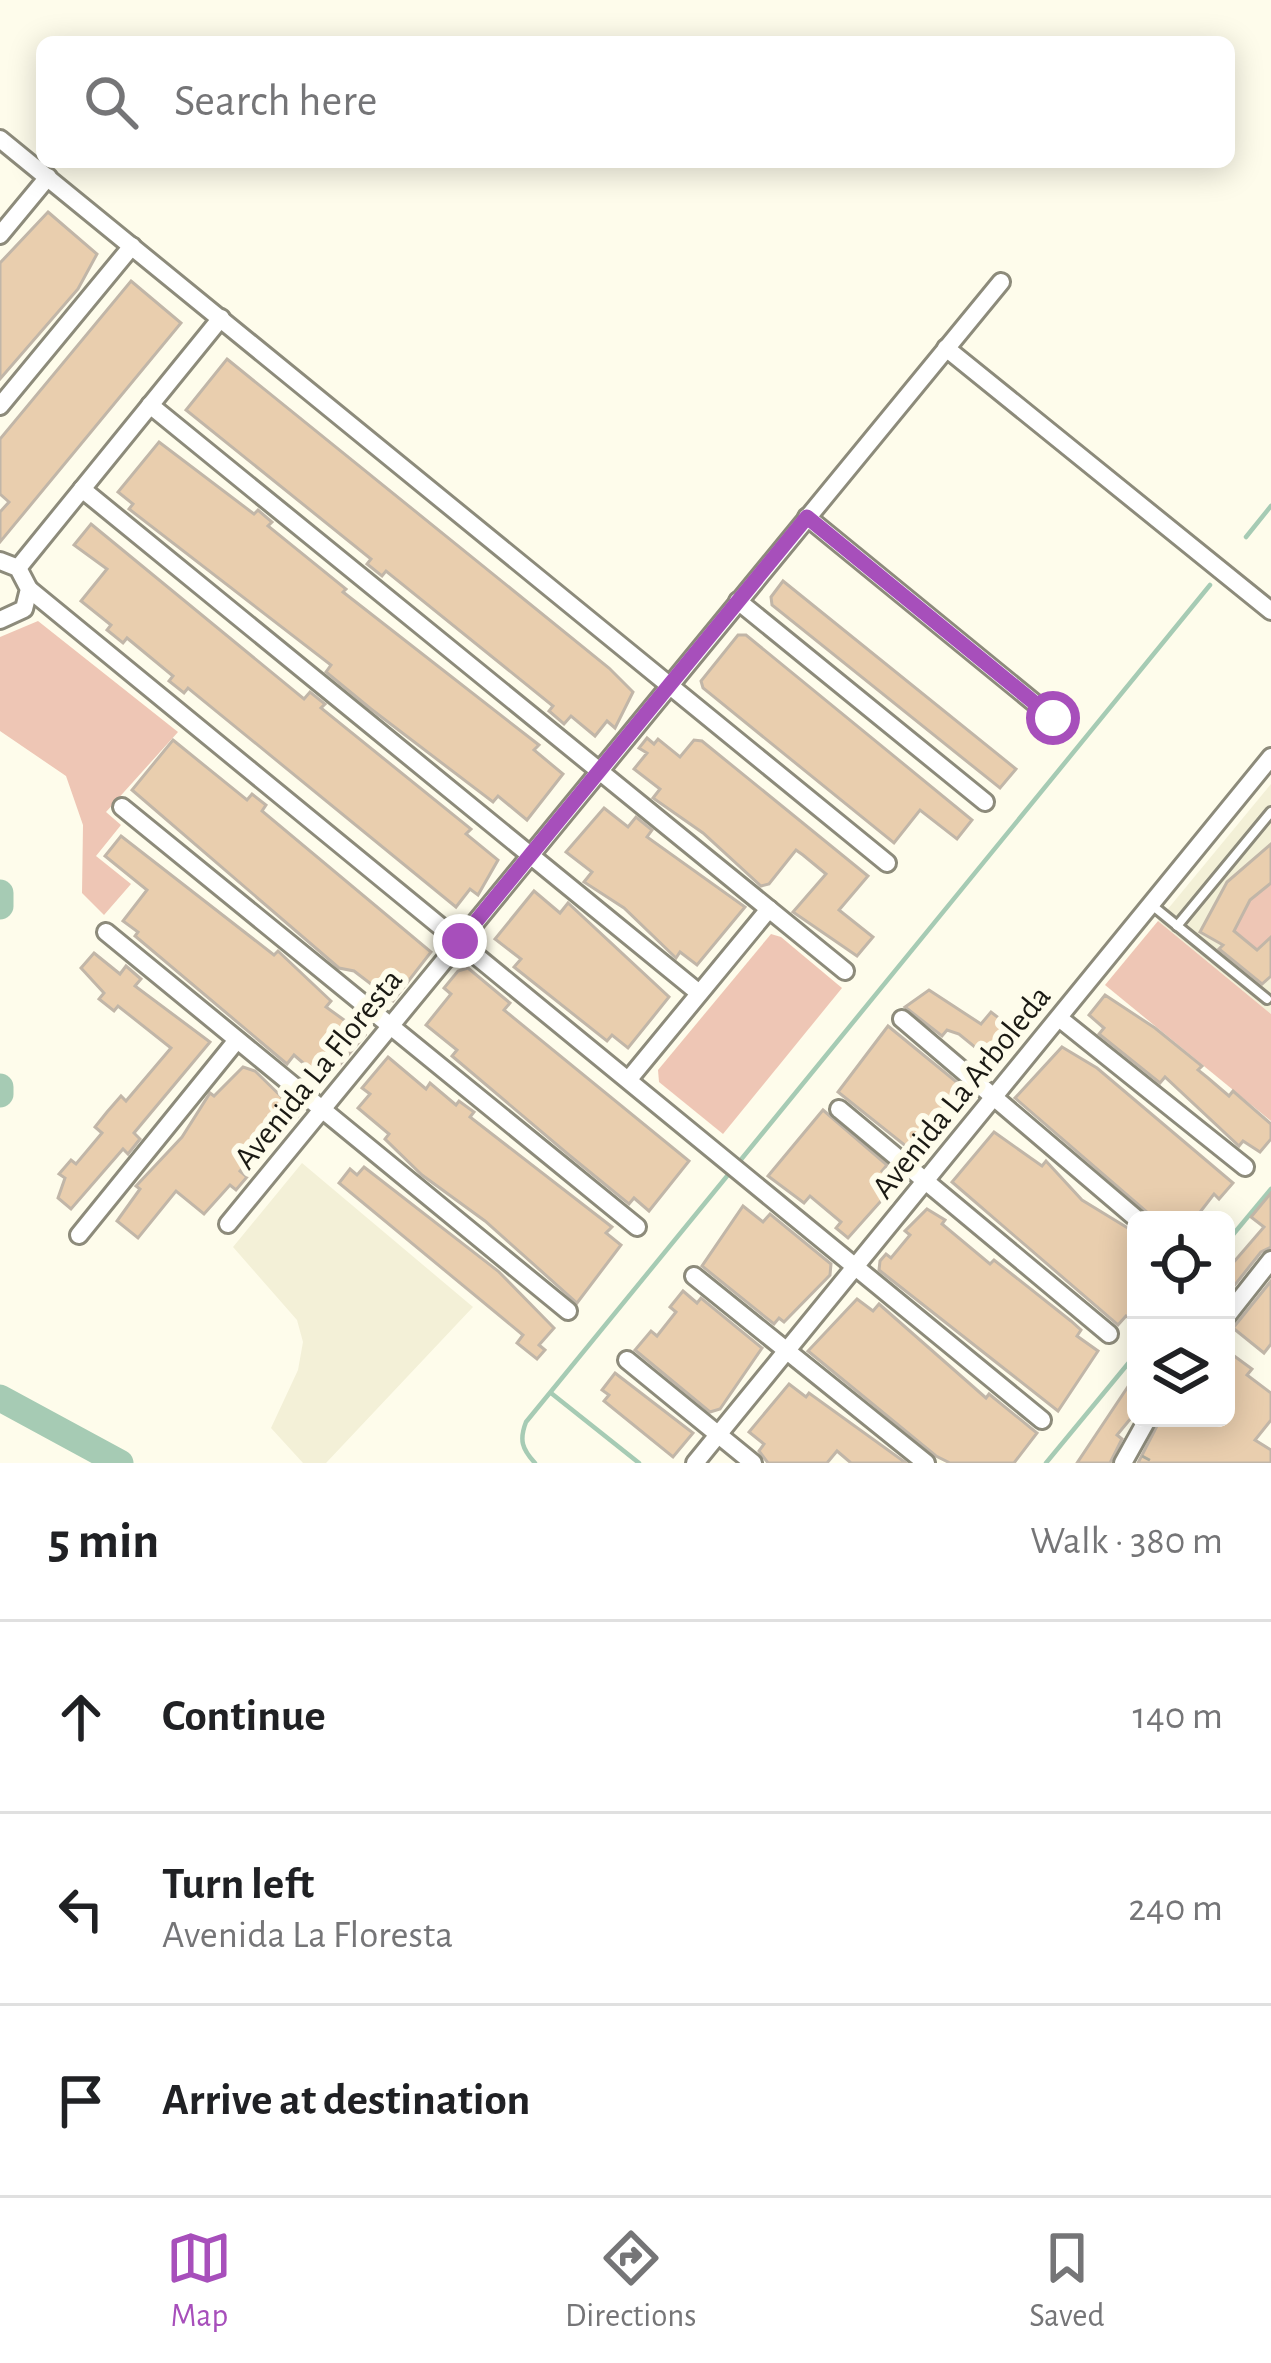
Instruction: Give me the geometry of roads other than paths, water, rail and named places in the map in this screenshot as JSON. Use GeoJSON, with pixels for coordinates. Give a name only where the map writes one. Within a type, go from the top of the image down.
{"type":"FeatureCollection","features":[{"type":"Feature","properties":{"kind":"street"},"geometry":{"type":"LineString","coordinates":[[0,139],[36,168]]}},
{"type":"Feature","properties":{"kind":"street"},"geometry":{"type":"LineString","coordinates":[[37,168],[886,862]]}},
{"type":"Feature","properties":{"kind":"street"},"geometry":{"type":"LineString","coordinates":[[0,236],[48,177]]}},
{"type":"Feature","properties":{"kind":"street"},"geometry":{"type":"LineString","coordinates":[[0,406],[132,246]]}},
{"type":"Feature","properties":{"kind":"street","name":"Avenida La Floresta"},"geometry":{"type":"LineString","coordinates":[[228,1224],[1001,282]]}},
{"type":"Feature","properties":{"kind":"street"},"geometry":{"type":"LineString","coordinates":[[221,318],[82,489],[9,564],[29,590],[1042,1420]]}},
{"type":"Feature","properties":{"kind":"street"},"geometry":{"type":"LineString","coordinates":[[946,348],[1271,611]]}},
{"type":"Feature","properties":{"kind":"street"},"geometry":{"type":"LineString","coordinates":[[150,405],[844,971]]}},
{"type":"Feature","properties":{"kind":"street"},"geometry":{"type":"LineString","coordinates":[[82,489],[699,993]]}},
{"type":"Feature","properties":{"kind":"street"},"geometry":{"type":"LineString","coordinates":[[807,517],[1053,718]]}},
{"type":"Feature","properties":{"kind":"street"},"geometry":{"type":"LineString","coordinates":[[0,620],[23,608],[29,590]]}},
{"type":"Feature","properties":{"kind":"street"},"geometry":{"type":"LineString","coordinates":[[738,601],[985,802]]}},
{"type":"Feature","properties":{"kind":"street","name":"Avenida La Arboleda"},"geometry":{"type":"LineString","coordinates":[[695,1463],[1271,757]]}},
{"type":"Feature","properties":{"kind":"street"},"geometry":{"type":"LineString","coordinates":[[122,807],[637,1227]]}},
{"type":"Feature","properties":{"kind":"street"},"geometry":{"type":"LineString","coordinates":[[629,1079],[769,909]]}},
{"type":"Feature","properties":{"kind":"street"},"geometry":{"type":"LineString","coordinates":[[106,932],[568,1311]]}},
{"type":"Feature","properties":{"kind":"street"},"geometry":{"type":"LineString","coordinates":[[1059,1018],[1244,1167]]}},
{"type":"Feature","properties":{"kind":"street"},"geometry":{"type":"LineString","coordinates":[[902,1019],[996,1094],[1008,1114],[1127,1211]]}},
{"type":"Feature","properties":{"kind":"street"},"geometry":{"type":"LineString","coordinates":[[79,1235],[238,1040]]}},
{"type":"Feature","properties":{"kind":"street"},"geometry":{"type":"LineString","coordinates":[[839,1109],[928,1178],[941,1198],[1109,1334]]}},
{"type":"Feature","properties":{"kind":"street"},"geometry":{"type":"LineString","coordinates":[[1235,1306],[1271,1260]]}},
{"type":"Feature","properties":{"kind":"street"},"geometry":{"type":"LineString","coordinates":[[694,1276],[926,1463]]}},
{"type":"Feature","properties":{"kind":"street"},"geometry":{"type":"LineString","coordinates":[[628,1360],[753,1463]]}},
{"type":"Feature","properties":{"kind":"street"},"geometry":{"type":"LineString","coordinates":[[1123,1463],[1143,1427]]}},
{"type":"Feature","properties":{"kind":"lane"},"geometry":{"type":"LineString","coordinates":[[1177,926],[1271,812]]}},
{"type":"Feature","properties":{"kind":"lane"},"geometry":{"type":"LineString","coordinates":[[1151,905],[1267,999]]}},
{"type":"Feature","properties":{"kind":"waterway"},"geometry":{"type":"LineString","coordinates":[[1246,537],[1271,506]]}},
{"type":"Feature","properties":{"kind":"waterway"},"geometry":{"type":"LineString","coordinates":[[739,1162],[1210,585]]}},
{"type":"Feature","properties":{"kind":"waterway"},"geometry":{"type":"LineString","coordinates":[[0,893],[0,906]]}},
{"type":"Feature","properties":{"kind":"waterway"},"geometry":{"type":"LineString","coordinates":[[0,1087],[0,1094]]}},
{"type":"Feature","properties":{"kind":"waterway"},"geometry":{"type":"LineString","coordinates":[[535,1463],[523,1444],[526,1422],[732,1170]]}},
{"type":"Feature","properties":{"kind":"waterway"},"geometry":{"type":"LineString","coordinates":[[1235,1232],[1271,1189]]}},
{"type":"Feature","properties":{"kind":"waterway"},"geometry":{"type":"LineString","coordinates":[[1046,1463],[1127,1365]]}},
{"type":"Feature","properties":{"kind":"waterway"},"geometry":{"type":"LineString","coordinates":[[551,1393],[639,1463]]}},
{"type":"Feature","properties":{"kind":"waterway"},"geometry":{"type":"LineString","coordinates":[[0,1398],[120,1463]]}}]}
